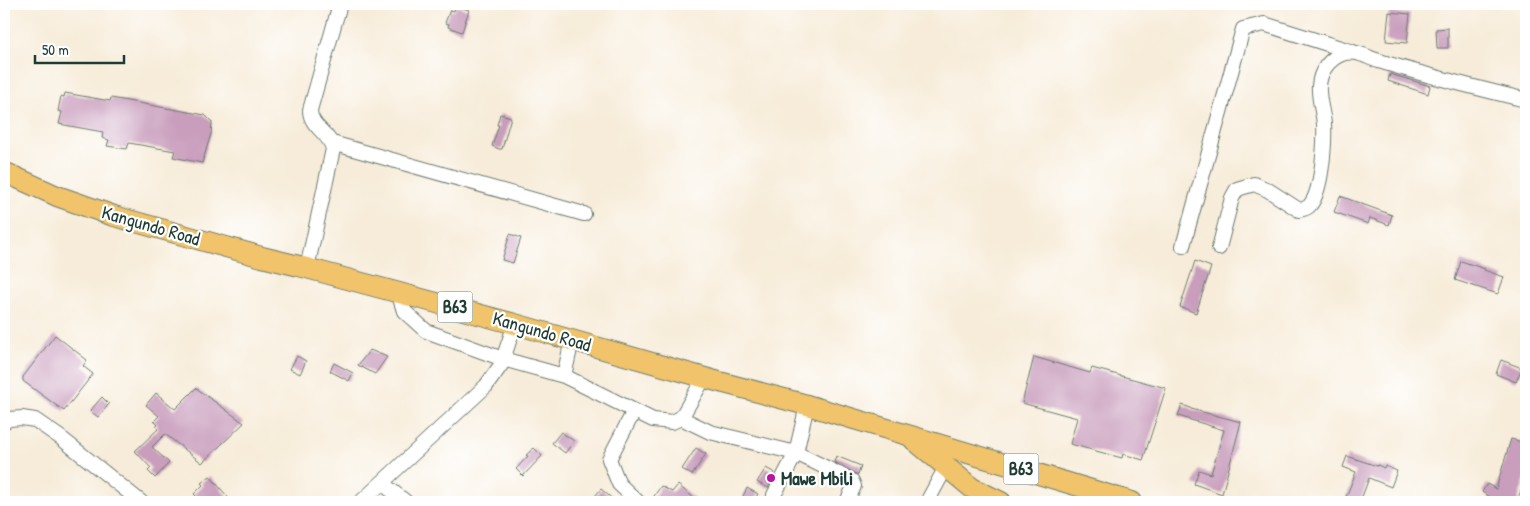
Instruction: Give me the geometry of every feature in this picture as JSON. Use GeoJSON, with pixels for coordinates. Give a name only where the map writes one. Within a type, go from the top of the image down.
{"type":"FeatureCollection","features":[{"type":"Feature","properties":{"kind":"highway","name":"Kangundo Road"},"geometry":{"type":"LineString","coordinates":[[4,172],[57,196],[114,216],[807,405],[1132,502]]}},
{"type":"Feature","properties":{"kind":"highway","name":"Kangundo Road"},"geometry":{"type":"LineString","coordinates":[[909,435],[972,488],[1002,502]]}},
{"type":"Feature","properties":{"kind":"street"},"geometry":{"type":"LineString","coordinates":[[340,4],[310,110],[312,121],[332,143],[584,214]]}},
{"type":"Feature","properties":{"kind":"street"},"geometry":{"type":"LineString","coordinates":[[1183,246],[1243,29],[1264,24],[1376,60],[1526,100]]}},
{"type":"Feature","properties":{"kind":"street"},"geometry":{"type":"LineString","coordinates":[[1220,248],[1232,198],[1237,189],[1254,184],[1268,190],[1299,210],[1311,204],[1323,164],[1324,125],[1319,85],[1324,68],[1332,60],[1344,53],[1354,52]]}},
{"type":"Feature","properties":{"kind":"street"},"geometry":{"type":"LineString","coordinates":[[307,268],[332,155],[332,143]]}},
{"type":"Feature","properties":{"kind":"street"},"geometry":{"type":"LineString","coordinates":[[398,292],[404,311],[426,331],[503,360],[564,376],[653,420],[672,422],[681,418],[704,378]]}},
{"type":"Feature","properties":{"kind":"street"},"geometry":{"type":"LineString","coordinates":[[360,502],[486,386],[501,365],[515,324]]}},
{"type":"Feature","properties":{"kind":"street"},"geometry":{"type":"LineString","coordinates":[[564,376],[572,340]]}},
{"type":"Feature","properties":{"kind":"street"},"geometry":{"type":"LineString","coordinates":[[776,502],[774,495],[796,453],[807,405]]}},
{"type":"Feature","properties":{"kind":"street"},"geometry":{"type":"LineString","coordinates":[[634,411],[609,459],[619,484],[638,502]]}},
{"type":"Feature","properties":{"kind":"street"},"geometry":{"type":"LineString","coordinates":[[4,422],[8,419],[22,418],[35,420],[61,438],[141,502]]}},
{"type":"Feature","properties":{"kind":"street"},"geometry":{"type":"LineString","coordinates":[[681,418],[710,432],[796,453],[852,481],[854,486],[846,502]]}},
{"type":"Feature","properties":{"kind":"street"},"geometry":{"type":"LineString","coordinates":[[927,502],[946,467]]}},
{"type":"Feature","properties":{"kind":"street"},"geometry":{"type":"LineString","coordinates":[[382,483],[406,502]]}},
{"type":"Feature","properties":{"kind":"building"},"geometry":{"type":"Polygon","coordinates":[[[456,6],[469,10],[462,32],[448,27],[449,24],[445,23],[450,10],[454,11],[456,6]]]}},
{"type":"Feature","properties":{"kind":"building"},"geometry":{"type":"Polygon","coordinates":[[[1389,12],[1410,14],[1407,43],[1386,41],[1389,12]]]}},
{"type":"Feature","properties":{"kind":"building"},"geometry":{"type":"Polygon","coordinates":[[[1448,28],[1448,48],[1437,48],[1436,29],[1448,28]]]}},
{"type":"Feature","properties":{"kind":"building"},"geometry":{"type":"Polygon","coordinates":[[[1390,74],[1430,86],[1428,94],[1388,81],[1390,74]]]}},
{"type":"Feature","properties":{"kind":"building"},"geometry":{"type":"Polygon","coordinates":[[[65,93],[110,101],[111,98],[205,115],[212,122],[211,134],[202,163],[173,157],[175,151],[129,143],[127,149],[107,146],[109,140],[102,138],[103,132],[59,124],[62,112],[58,111],[61,96],[64,97],[65,93]]]}},
{"type":"Feature","properties":{"kind":"building"},"geometry":{"type":"Polygon","coordinates":[[[500,114],[511,117],[502,149],[492,146],[499,125],[497,125],[500,114]]]}},
{"type":"Feature","properties":{"kind":"building"},"geometry":{"type":"Polygon","coordinates":[[[1340,196],[1392,215],[1389,225],[1370,218],[1368,224],[1334,212],[1340,196]]]}},
{"type":"Feature","properties":{"kind":"building"},"geometry":{"type":"Polygon","coordinates":[[[510,234],[521,238],[513,263],[502,260],[510,234]]]}},
{"type":"Feature","properties":{"kind":"building"},"geometry":{"type":"Polygon","coordinates":[[[1195,261],[1211,267],[1196,313],[1180,307],[1195,261]]]}},
{"type":"Feature","properties":{"kind":"building"},"geometry":{"type":"Polygon","coordinates":[[[1461,261],[1504,277],[1498,294],[1455,280],[1461,261]]]}},
{"type":"Feature","properties":{"kind":"building"},"geometry":{"type":"Polygon","coordinates":[[[55,335],[87,360],[83,366],[93,374],[64,411],[23,381],[23,377],[55,335]]]}},
{"type":"Feature","properties":{"kind":"building"},"geometry":{"type":"Polygon","coordinates":[[[370,350],[387,357],[375,374],[358,365],[370,350]]]}},
{"type":"Feature","properties":{"kind":"building"},"geometry":{"type":"Polygon","coordinates":[[[297,356],[306,361],[300,374],[290,369],[297,356]]]}},
{"type":"Feature","properties":{"kind":"building"},"geometry":{"type":"Polygon","coordinates":[[[1034,357],[1090,373],[1092,368],[1166,388],[1143,460],[1123,454],[1122,458],[1070,444],[1077,418],[1022,403],[1034,357]]]}},
{"type":"Feature","properties":{"kind":"building"},"geometry":{"type":"Polygon","coordinates":[[[1501,360],[1522,368],[1516,382],[1496,374],[1501,360]]]}},
{"type":"Feature","properties":{"kind":"building"},"geometry":{"type":"Polygon","coordinates":[[[334,363],[353,373],[349,381],[330,371],[334,363]]]}},
{"type":"Feature","properties":{"kind":"building"},"geometry":{"type":"Polygon","coordinates":[[[196,388],[244,423],[202,463],[165,434],[152,447],[169,463],[155,478],[148,471],[151,468],[135,451],[158,429],[156,427],[158,425],[154,421],[159,416],[146,405],[156,393],[175,409],[196,388]]]}},
{"type":"Feature","properties":{"kind":"building"},"geometry":{"type":"Polygon","coordinates":[[[102,397],[109,404],[98,417],[90,411],[102,397]]]}},
{"type":"Feature","properties":{"kind":"building"},"geometry":{"type":"Polygon","coordinates":[[[1182,405],[1241,422],[1222,494],[1194,484],[1199,470],[1211,474],[1224,430],[1178,416],[1182,405]]]}},
{"type":"Feature","properties":{"kind":"building"},"geometry":{"type":"Polygon","coordinates":[[[561,432],[574,441],[565,453],[552,443],[561,432]]]}},
{"type":"Feature","properties":{"kind":"building"},"geometry":{"type":"Polygon","coordinates":[[[1511,439],[1526,443],[1526,476],[1517,502],[1498,502],[1482,492],[1487,484],[1496,489],[1511,439]]]}},
{"type":"Feature","properties":{"kind":"building"},"geometry":{"type":"Polygon","coordinates":[[[534,448],[542,456],[523,476],[516,469],[528,456],[526,455],[534,448]]]}},
{"type":"Feature","properties":{"kind":"building"},"geometry":{"type":"Polygon","coordinates":[[[696,448],[706,454],[692,475],[682,469],[696,448]]]}},
{"type":"Feature","properties":{"kind":"building"},"geometry":{"type":"Polygon","coordinates":[[[836,456],[861,466],[858,475],[834,462],[836,456]]]}},
{"type":"Feature","properties":{"kind":"building"},"geometry":{"type":"Polygon","coordinates":[[[1347,456],[1397,471],[1391,487],[1369,478],[1360,502],[1344,502],[1356,472],[1343,467],[1347,456]]]}},
{"type":"Feature","properties":{"kind":"building"},"geometry":{"type":"Polygon","coordinates":[[[766,468],[775,473],[768,488],[757,482],[766,468]]]}},
{"type":"Feature","properties":{"kind":"building"},"geometry":{"type":"Polygon","coordinates":[[[210,476],[232,502],[202,502],[194,494],[203,485],[201,483],[210,476]]]}},
{"type":"Feature","properties":{"kind":"building"},"geometry":{"type":"Polygon","coordinates":[[[678,485],[699,502],[650,502],[661,486],[672,492],[678,485]]]}},
{"type":"Feature","properties":{"kind":"building"},"geometry":{"type":"Polygon","coordinates":[[[747,488],[758,494],[753,502],[743,496],[747,488]]]}},
{"type":"Feature","properties":{"kind":"building"},"geometry":{"type":"Polygon","coordinates":[[[601,489],[616,502],[590,502],[601,489]]]}},
{"type":"Feature","properties":{"kind":"place","name":"Mawe Mbili"},"geometry":{"type":"Point","coordinates":[771,478]}}]}
